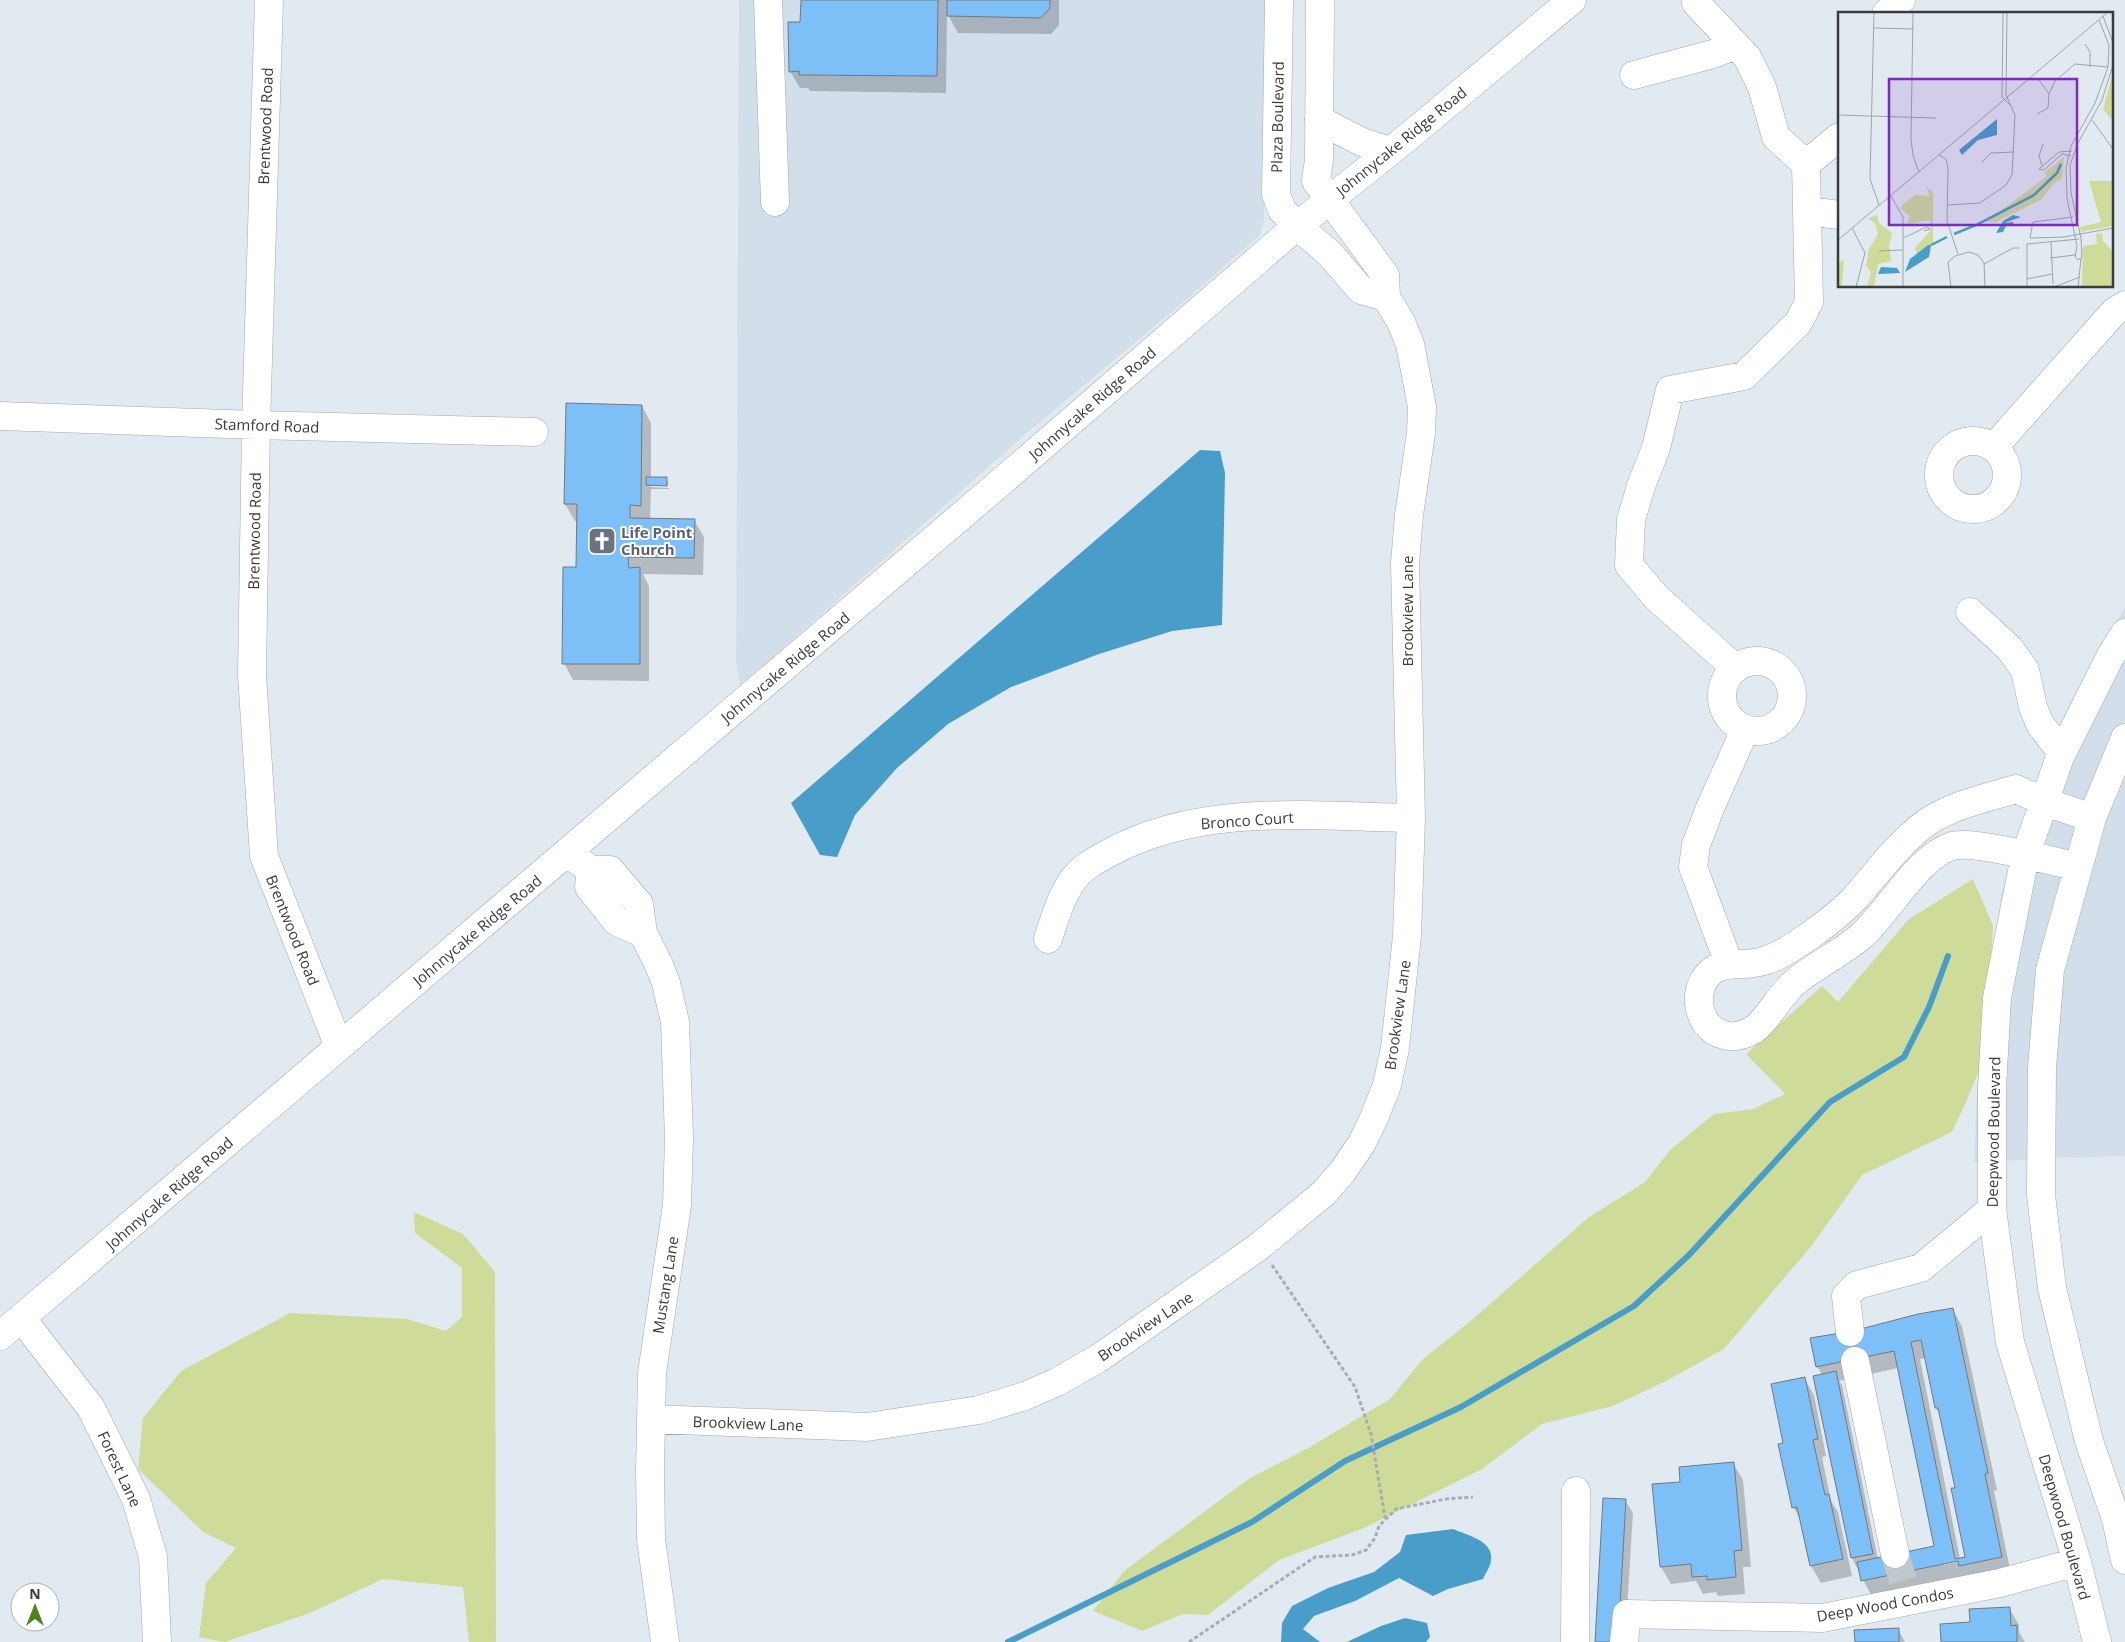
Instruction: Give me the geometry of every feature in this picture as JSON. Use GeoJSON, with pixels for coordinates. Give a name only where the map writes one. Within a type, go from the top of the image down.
{"type":"FeatureCollection","features":[{"type":"Feature","properties":{"kind":"street","name":"Brentwood Road"},"geometry":{"type":"LineString","coordinates":[[269,0],[256,425],[252,675],[264,856],[339,1046]]}},
{"type":"Feature","properties":{"kind":"street"},"geometry":{"type":"LineString","coordinates":[[768,0],[775,202]]}},
{"type":"Feature","properties":{"kind":"street","name":"Plaza Boulevard"},"geometry":{"type":"LineString","coordinates":[[1279,0],[1276,194],[1282,210],[1297,226]]}},
{"type":"Feature","properties":{"kind":"street"},"geometry":{"type":"LineString","coordinates":[[1320,0],[1319,159],[1316,181],[1329,200]]}},
{"type":"Feature","properties":{"kind":"street","name":"Johnnycake Ridge Road"},"geometry":{"type":"LineString","coordinates":[[0,1336],[567,853],[1297,226],[1572,0]]}},
{"type":"Feature","properties":{"kind":"street"},"geometry":{"type":"LineString","coordinates":[[1888,12],[1902,0]]}},
{"type":"Feature","properties":{"kind":"street"},"geometry":{"type":"LineString","coordinates":[[1696,3],[1747,57],[1762,87],[1776,137],[1806,164],[1809,302],[1798,323],[1744,376],[1670,390],[1656,448],[1641,486],[1632,520],[1629,565],[1656,597],[1735,668]]}},
{"type":"Feature","properties":{"kind":"street"},"geometry":{"type":"LineString","coordinates":[[1634,74],[1713,54],[1736,45]]}},
{"type":"Feature","properties":{"kind":"street"},"geometry":{"type":"LineString","coordinates":[[1319,120],[1362,142],[1390,151]]}},
{"type":"Feature","properties":{"kind":"street"},"geometry":{"type":"LineString","coordinates":[[1806,164],[1838,138]]}},
{"type":"Feature","properties":{"kind":"street","name":"Brookview Lane"},"geometry":{"type":"LineString","coordinates":[[651,1420],[867,1427],[979,1410],[1025,1396],[1057,1382],[1099,1358],[1259,1246],[1324,1193],[1343,1171],[1362,1143],[1387,1084],[1395,1048],[1407,936],[1411,818],[1405,563],[1409,514],[1421,433],[1422,407],[1410,344],[1401,322],[1386,297],[1385,275],[1329,200]]}},
{"type":"Feature","properties":{"kind":"street"},"geometry":{"type":"LineString","coordinates":[[1808,211],[1838,215]]}},
{"type":"Feature","properties":{"kind":"street"},"geometry":{"type":"LineString","coordinates":[[1297,226],[1329,252],[1361,290],[1386,297]]}},
{"type":"Feature","properties":{"kind":"street"},"geometry":{"type":"LineString","coordinates":[[1994,447],[2114,312],[2125,304]]}},
{"type":"Feature","properties":{"kind":"street","name":"Stamford Road"},"geometry":{"type":"LineString","coordinates":[[0,416],[534,432]]}},
{"type":"Feature","properties":{"kind":"street"},"geometry":{"type":"LineString","coordinates":[[1970,612],[2009,648],[2025,670],[2032,707],[2036,716],[2062,753]]}},
{"type":"Feature","properties":{"kind":"street","name":"Deepwood Boulevard"},"geometry":{"type":"LineString","coordinates":[[2097,1642],[2077,1562],[2010,1342],[1992,1209],[1992,1088],[1997,998],[2025,856],[2062,753],[2110,657],[2125,632]]}},
{"type":"Feature","properties":{"kind":"street"},"geometry":{"type":"LineString","coordinates":[[1745,662],[1768,662],[1778,667],[1786,675],[1792,691],[1790,707],[1785,718],[1777,725],[1767,730],[1756,732],[1745,730],[1731,721],[1722,707],[1721,696],[1723,685],[1735,668],[1745,662]]}},
{"type":"Feature","properties":{"kind":"street"},"geometry":{"type":"LineString","coordinates":[[1729,964],[1694,868],[1696,845],[1710,808],[1745,730]]}},
{"type":"Feature","properties":{"kind":"street"},"geometry":{"type":"LineString","coordinates":[[2125,738],[2092,818],[2050,970],[2042,1068],[2041,1196],[2052,1288],[2089,1440],[2116,1519],[2125,1560]]}},
{"type":"Feature","properties":{"kind":"street"},"geometry":{"type":"LineString","coordinates":[[2078,867],[1977,846],[1954,846],[1937,854],[1924,865],[1859,938],[1794,983],[1781,995],[1756,1028],[1743,1035],[1723,1035],[1712,1031],[1699,1012],[1700,988],[1706,977],[1716,969],[1729,964],[1755,964],[1769,960],[1804,939],[1852,902],[1903,842],[1927,822],[1949,811],[2016,789],[2043,802],[2092,818]]}},
{"type":"Feature","properties":{"kind":"street","name":"Bronco Court"},"geometry":{"type":"LineString","coordinates":[[1048,939],[1063,896],[1074,878],[1088,865],[1104,856],[1130,842],[1154,833],[1222,819],[1252,817],[1411,818]]}},
{"type":"Feature","properties":{"kind":"street","name":"Mustang Lane"},"geometry":{"type":"LineString","coordinates":[[567,853],[591,870],[610,870],[639,904],[643,934],[666,983],[675,1022],[679,1138],[677,1205],[652,1374],[651,1420],[651,1539],[665,1642]]}},
{"type":"Feature","properties":{"kind":"street"},"geometry":{"type":"LineString","coordinates":[[1850,1332],[1846,1296],[1857,1285],[1921,1268],[1992,1209]]}},
{"type":"Feature","properties":{"kind":"street","name":"Forest Lane"},"geometry":{"type":"LineString","coordinates":[[22,1318],[90,1408],[136,1499],[153,1557],[157,1642]]}},
{"type":"Feature","properties":{"kind":"street"},"geometry":{"type":"LineString","coordinates":[[1856,1361],[1895,1554]]}},
{"type":"Feature","properties":{"kind":"street"},"geometry":{"type":"LineString","coordinates":[[1574,1642],[1576,1491]]}},
{"type":"Feature","properties":{"kind":"street","name":"Deep Wood Condos"},"geometry":{"type":"LineString","coordinates":[[1624,1642],[1627,1614],[1822,1618],[1905,1592],[2000,1583],[2077,1562]]}},
{"type":"Feature","properties":{"kind":"path"},"geometry":{"type":"LineString","coordinates":[[1259,1246],[1355,1387],[1371,1434],[1385,1518]]}},
{"type":"Feature","properties":{"kind":"path"},"geometry":{"type":"LineString","coordinates":[[1189,1642],[1315,1557],[1352,1555],[1366,1550],[1375,1538],[1379,1526],[1396,1509],[1446,1499],[1473,1496]]}},
{"type":"Feature","properties":{"kind":"shaded area"},"geometry":{"type":"Polygon","coordinates":[[[739,0],[1267,0],[1264,221],[1260,235],[1193,294],[1028,432],[740,686],[736,662],[739,0]]]}},
{"type":"Feature","properties":{"kind":"shaded area"},"geometry":{"type":"Polygon","coordinates":[[[2125,608],[2125,1156],[1974,1163],[1979,1046],[2001,895],[2020,826],[2069,704],[2125,608]]]}},
{"type":"Feature","properties":{"kind":"green space"},"geometry":{"type":"Polygon","coordinates":[[[1973,879],[1993,926],[1986,1053],[1952,1132],[1862,1175],[1813,1244],[1724,1349],[1666,1381],[1613,1406],[1542,1424],[1482,1469],[1364,1528],[1279,1560],[1208,1615],[1183,1614],[1142,1631],[1093,1611],[1124,1571],[1250,1478],[1310,1447],[1390,1399],[1422,1360],[1473,1319],[1589,1217],[1645,1182],[1670,1150],[1714,1114],[1753,1109],[1785,1094],[1746,1054],[1822,986],[1838,1002],[1909,919],[1973,879]]]}},
{"type":"Feature","properties":{"kind":"green space"},"geometry":{"type":"Polygon","coordinates":[[[414,1212],[463,1234],[495,1272],[496,1642],[469,1642],[463,1587],[383,1579],[310,1613],[224,1642],[199,1637],[206,1583],[236,1548],[203,1532],[138,1469],[143,1418],[181,1371],[290,1313],[407,1319],[446,1331],[462,1317],[462,1268],[415,1233],[414,1212]]]}},
{"type":"Feature","properties":{"kind":"water"},"geometry":{"type":"Polygon","coordinates":[[[1200,450],[1220,451],[1225,473],[1222,625],[1172,631],[1099,654],[1011,687],[948,724],[897,768],[855,815],[837,857],[820,855],[791,803],[1200,450]]]}},
{"type":"Feature","properties":{"kind":"water"},"geometry":{"type":"Polygon","coordinates":[[[1453,1529],[1484,1543],[1491,1553],[1491,1562],[1483,1579],[1448,1589],[1433,1596],[1399,1578],[1355,1601],[1314,1616],[1303,1629],[1320,1642],[1281,1642],[1282,1623],[1292,1606],[1328,1588],[1374,1572],[1400,1552],[1406,1535],[1453,1529]]]}},
{"type":"Feature","properties":{"kind":"water"},"geometry":{"type":"Polygon","coordinates":[[[1405,1618],[1427,1623],[1430,1637],[1426,1642],[1347,1642],[1381,1626],[1405,1618]]]}},
{"type":"Feature","properties":{"kind":"building"},"geometry":{"type":"Polygon","coordinates":[[[801,0],[938,0],[937,76],[799,75],[799,71],[789,72],[788,22],[800,22],[801,0]]]}},
{"type":"Feature","properties":{"kind":"building"},"geometry":{"type":"Polygon","coordinates":[[[947,0],[1050,0],[1050,8],[1041,18],[947,16],[947,0]]]}},
{"type":"Feature","properties":{"kind":"building"},"geometry":{"type":"Polygon","coordinates":[[[566,403],[642,405],[641,506],[630,505],[630,518],[695,519],[694,558],[628,557],[629,568],[640,567],[640,664],[562,664],[563,567],[576,567],[577,504],[564,504],[566,403]]]}},
{"type":"Feature","properties":{"kind":"building"},"geometry":{"type":"Polygon","coordinates":[[[646,477],[667,477],[667,486],[646,485],[646,477]]]}},
{"type":"Feature","properties":{"kind":"building"},"geometry":{"type":"Polygon","coordinates":[[[1953,1308],[1988,1473],[1985,1474],[2002,1557],[1959,1566],[1958,1561],[1861,1581],[1857,1562],[1934,1546],[1894,1351],[1816,1367],[1810,1338],[1853,1331],[1918,1314],[1953,1308]],[[1921,1340],[1911,1342],[1955,1559],[1965,1557],[1951,1488],[1955,1488],[1938,1408],[1935,1408],[1921,1340]]]}},
{"type":"Feature","properties":{"kind":"building"},"geometry":{"type":"Polygon","coordinates":[[[1836,1371],[1873,1554],[1851,1558],[1813,1376],[1836,1371]]]}},
{"type":"Feature","properties":{"kind":"building"},"geometry":{"type":"Polygon","coordinates":[[[1805,1377],[1818,1439],[1813,1440],[1825,1495],[1829,1494],[1843,1559],[1810,1566],[1797,1507],[1792,1508],[1778,1444],[1783,1443],[1771,1384],[1805,1377]]]}},
{"type":"Feature","properties":{"kind":"building"},"geometry":{"type":"Polygon","coordinates":[[[1734,1462],[1742,1550],[1734,1551],[1736,1577],[1707,1580],[1707,1576],[1692,1577],[1691,1564],[1660,1567],[1652,1484],[1680,1482],[1679,1467],[1734,1462]]]}},
{"type":"Feature","properties":{"kind":"building"},"geometry":{"type":"Polygon","coordinates":[[[1603,1498],[1626,1499],[1618,1642],[1595,1642],[1603,1498]]]}},
{"type":"Feature","properties":{"kind":"building"},"geometry":{"type":"Polygon","coordinates":[[[2010,1607],[2011,1626],[2017,1625],[2017,1642],[1941,1642],[1940,1624],[1970,1622],[1969,1609],[2010,1607]]]}},
{"type":"Feature","properties":{"kind":"building"},"geometry":{"type":"Polygon","coordinates":[[[1899,1628],[1899,1642],[1855,1642],[1854,1630],[1899,1628]]]}},
{"type":"Feature","properties":{"kind":"waterway"},"geometry":{"type":"LineString","coordinates":[[1008,1642],[1252,1522],[1345,1461],[1461,1407],[1634,1306],[1689,1255],[1830,1102],[1904,1057],[1929,1007],[1948,956]]}},
{"type":"Feature","properties":{"kind":"tunnel"},"geometry":{"type":"LineString","coordinates":[[1895,1554],[1903,1581]]}},
{"type":"Feature","properties":{"kind":"place","name":"Life Point Church"},"geometry":{"type":"Point","coordinates":[602,541]}}]}
